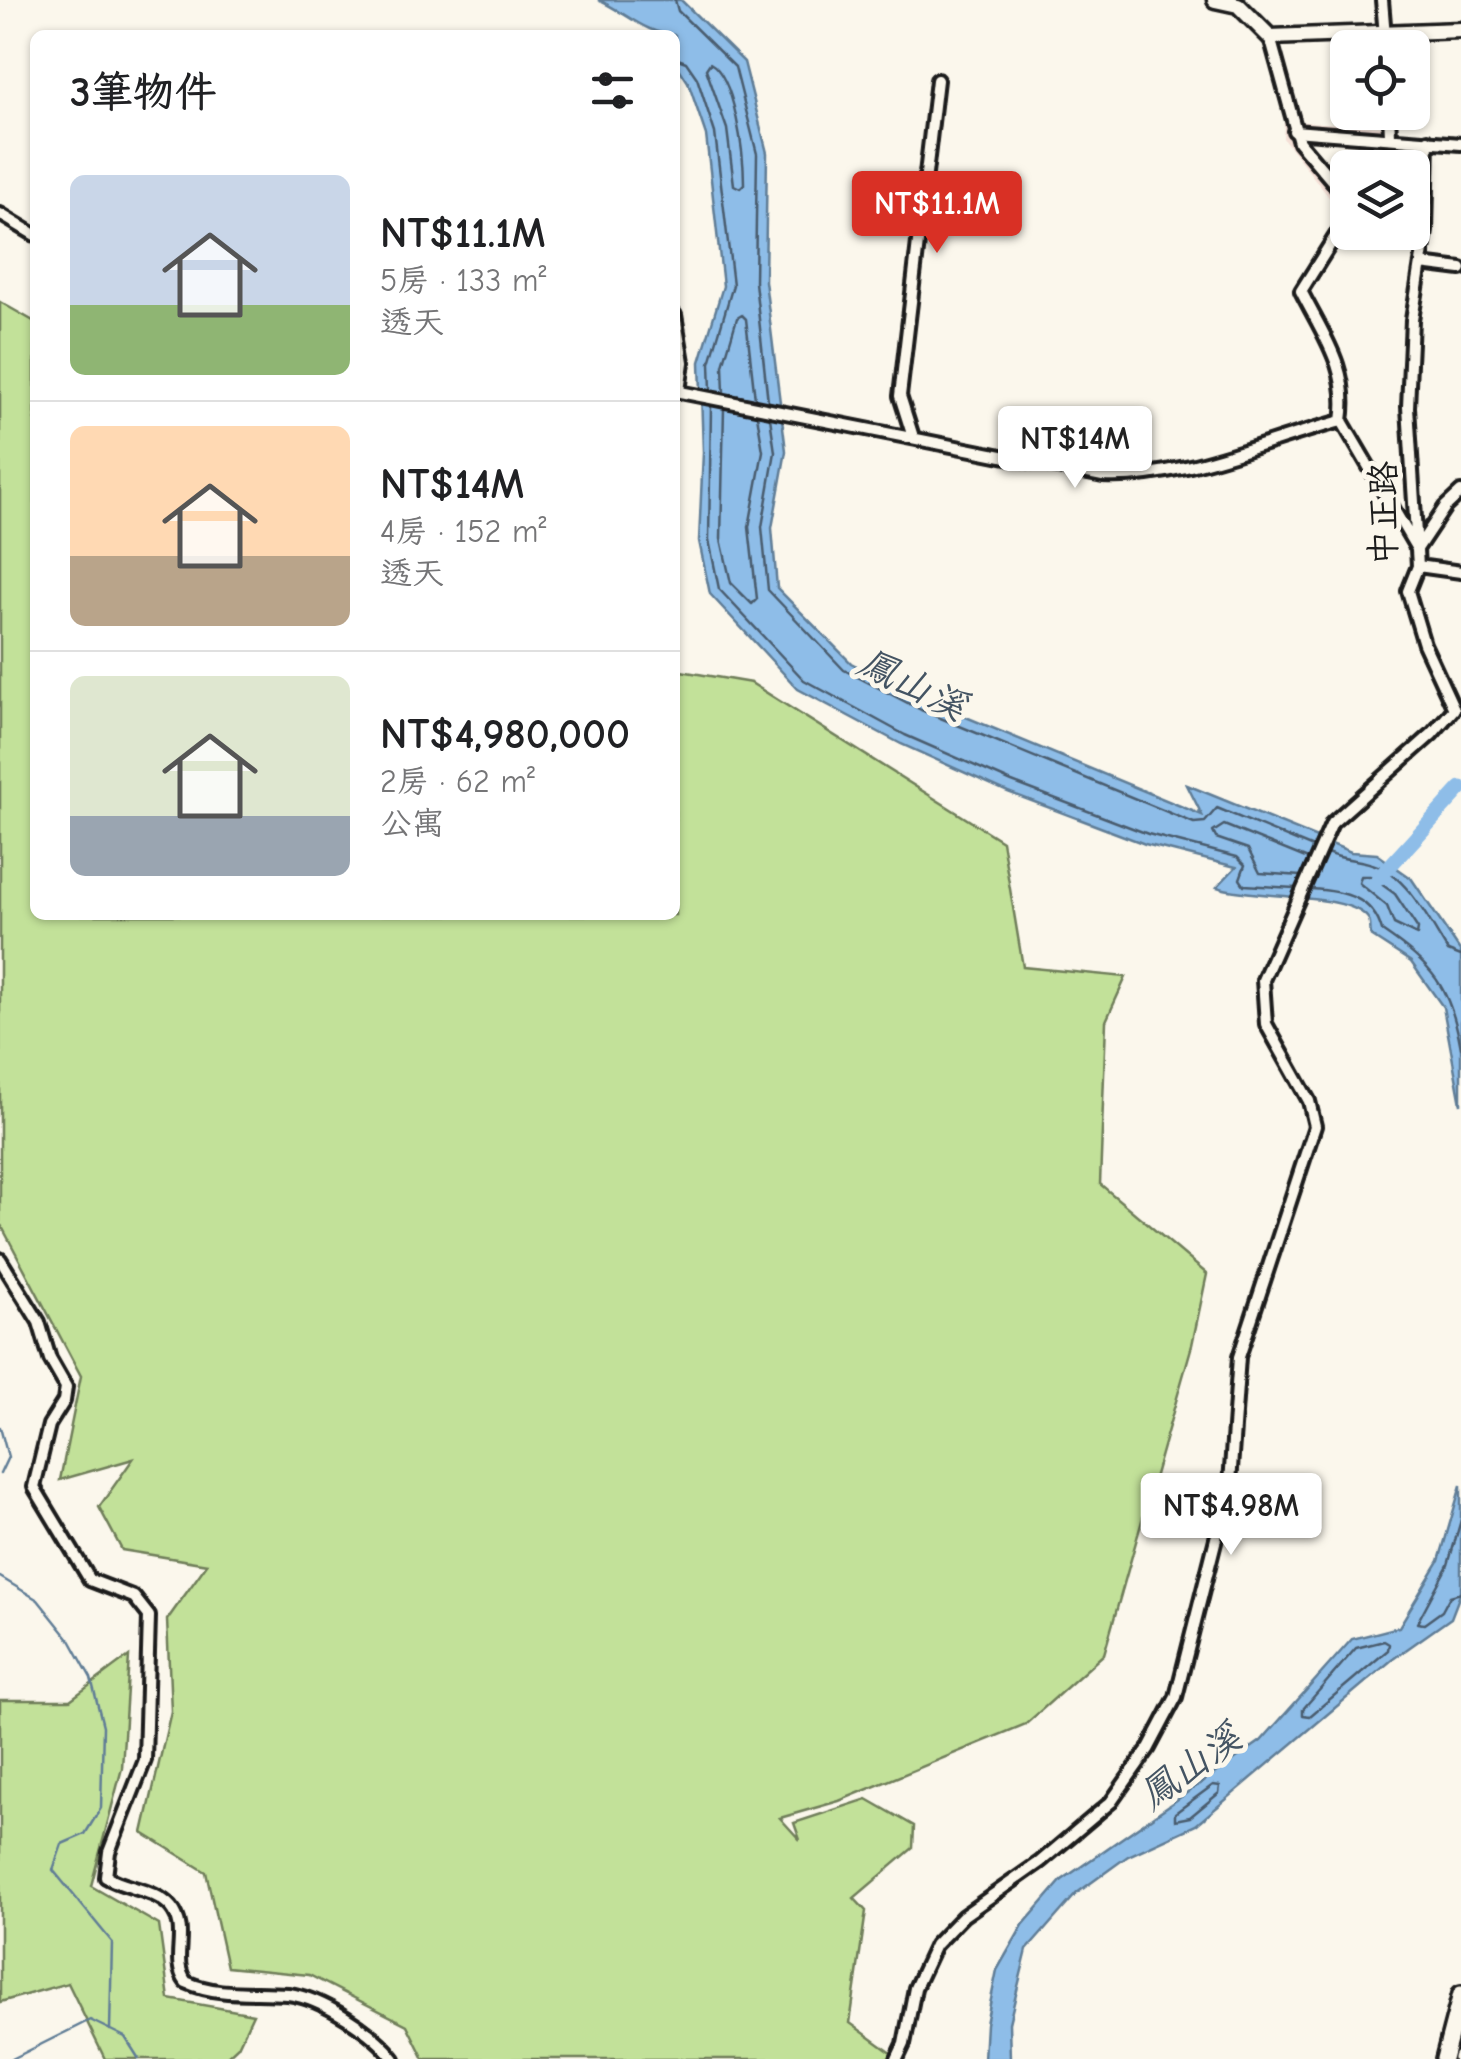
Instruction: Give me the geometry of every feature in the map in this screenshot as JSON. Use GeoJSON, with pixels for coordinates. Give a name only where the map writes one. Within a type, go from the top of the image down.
{"type":"FeatureCollection","features":[{"type":"Feature","properties":{"kind":"main road"},"geometry":{"type":"LineString","coordinates":[[1444,2059],[1461,1994]]}},
{"type":"Feature","properties":{"kind":"street"},"geometry":{"type":"LineString","coordinates":[[1215,0],[1238,2],[1270,38],[1294,131],[1330,181]]}},
{"type":"Feature","properties":{"kind":"street"},"geometry":{"type":"LineString","coordinates":[[1382,0],[1385,30]]}},
{"type":"Feature","properties":{"kind":"street"},"geometry":{"type":"LineString","coordinates":[[1430,35],[1461,30]]}},
{"type":"Feature","properties":{"kind":"street"},"geometry":{"type":"LineString","coordinates":[[1270,38],[1330,40]]}},
{"type":"Feature","properties":{"kind":"street"},"geometry":{"type":"LineString","coordinates":[[913,437],[900,396],[937,80]]}},
{"type":"Feature","properties":{"kind":"street"},"geometry":{"type":"LineString","coordinates":[[1390,130],[1390,136]]}},
{"type":"Feature","properties":{"kind":"street"},"geometry":{"type":"LineString","coordinates":[[1294,131],[1461,144]]}},
{"type":"Feature","properties":{"kind":"street","name":"中正路"},"geometry":{"type":"LineString","coordinates":[[1428,140],[1428,150]]}},
{"type":"Feature","properties":{"kind":"street"},"geometry":{"type":"LineString","coordinates":[[0,214],[30,232]]}},
{"type":"Feature","properties":{"kind":"street"},"geometry":{"type":"LineString","coordinates":[[1330,246],[1301,290],[1340,366],[1345,402],[1342,422],[1417,549],[1445,507],[1461,492]]}},
{"type":"Feature","properties":{"kind":"street","name":"中正路"},"geometry":{"type":"LineString","coordinates":[[897,2059],[904,2044],[915,1988],[935,1945],[963,1916],[1027,1871],[1111,1802],[1149,1748],[1176,1696],[1230,1482],[1239,1357],[1314,1134],[1309,1101],[1266,1024],[1263,980],[1332,823],[1432,734],[1454,708],[1424,644],[1408,590],[1418,566],[1408,407],[1412,320],[1423,250]]}},
{"type":"Feature","properties":{"kind":"street"},"geometry":{"type":"LineString","coordinates":[[1421,264],[1461,269]]}},
{"type":"Feature","properties":{"kind":"street"},"geometry":{"type":"LineString","coordinates":[[680,349],[680,374]]}},
{"type":"Feature","properties":{"kind":"street"},"geometry":{"type":"LineString","coordinates":[[680,391],[1103,476],[1129,477],[1218,457],[1342,422]]}},
{"type":"Feature","properties":{"kind":"street"},"geometry":{"type":"LineString","coordinates":[[1418,566],[1461,572]]}},
{"type":"Feature","properties":{"kind":"street"},"geometry":{"type":"LineString","coordinates":[[0,1259],[39,1322],[50,1359],[66,1387],[64,1401],[50,1426],[34,1488],[90,1580],[134,1597],[150,1616],[145,1760],[109,1852],[106,1877],[170,1906],[180,1926],[177,1966],[186,1982],[222,1992],[302,1997],[368,2030],[394,2059]]}},
{"type":"Feature","properties":{"kind":"shaded area"},"geometry":{"type":"Polygon","coordinates":[[[1284,121],[1330,123],[1330,130],[1382,130],[1381,143],[1306,138],[1330,172],[1330,199],[1283,138],[1284,121]]]}},
{"type":"Feature","properties":{"kind":"green space"},"geometry":{"type":"Polygon","coordinates":[[[0,302],[30,319],[30,920],[680,920],[680,671],[751,683],[1002,841],[1023,967],[1126,977],[1106,1021],[1100,1184],[1207,1274],[1192,1345],[1104,1654],[1026,1724],[839,1801],[780,1818],[800,1840],[794,1823],[867,1799],[914,1826],[913,1848],[854,1898],[866,1911],[850,2023],[893,2054],[889,2059],[424,2059],[407,2025],[309,1975],[227,1967],[206,1872],[143,1833],[171,1711],[167,1620],[207,1564],[122,1550],[99,1507],[133,1459],[60,1480],[81,1376],[0,1223],[0,302]]]}},
{"type":"Feature","properties":{"kind":"green space"},"geometry":{"type":"Polygon","coordinates":[[[129,1656],[122,1768],[91,1886],[159,1925],[169,1999],[253,2014],[238,2046],[224,2059],[105,2059],[68,1983],[0,2002],[0,1700],[70,1700],[129,1656]]]}},
{"type":"Feature","properties":{"kind":"water","name":"鳳山溪"},"geometry":{"type":"Polygon","coordinates":[[[598,0],[681,0],[744,62],[767,153],[765,281],[786,451],[772,528],[777,588],[851,663],[925,700],[1202,815],[1187,785],[1351,852],[1377,854],[1411,878],[1461,952],[1461,1104],[1443,1007],[1411,962],[1371,936],[1369,920],[1360,911],[1323,900],[1217,887],[1236,867],[1145,844],[1008,792],[901,744],[798,689],[710,594],[699,541],[703,452],[700,362],[723,286],[706,135],[680,70],[680,30],[645,27],[598,0]]]}},
{"type":"Feature","properties":{"kind":"water","name":"鳳山溪"},"geometry":{"type":"Polygon","coordinates":[[[1461,1485],[1461,1592],[1451,1618],[1393,1659],[1196,1825],[1128,1856],[1077,1893],[1027,1950],[1009,2023],[1010,2059],[984,2059],[986,2024],[997,1970],[1023,1925],[1062,1880],[1261,1741],[1352,1639],[1399,1627],[1439,1561],[1461,1485]]]}},
{"type":"Feature","properties":{"kind":"waterway"},"geometry":{"type":"LineString","coordinates":[[1378,879],[1461,788]]}},
{"type":"Feature","properties":{"kind":"waterway"},"geometry":{"type":"LineString","coordinates":[[0,1427],[8,1457],[0,1474]]}},
{"type":"Feature","properties":{"kind":"waterway"},"geometry":{"type":"LineString","coordinates":[[0,1577],[38,1600],[70,1640],[91,1678],[103,1726],[101,1808],[85,1834],[62,1844],[53,1870],[112,1942],[110,2030]]}},
{"type":"Feature","properties":{"kind":"waterway"},"geometry":{"type":"LineString","coordinates":[[12,2059],[90,2020],[125,2037],[139,2059]]}}]}
